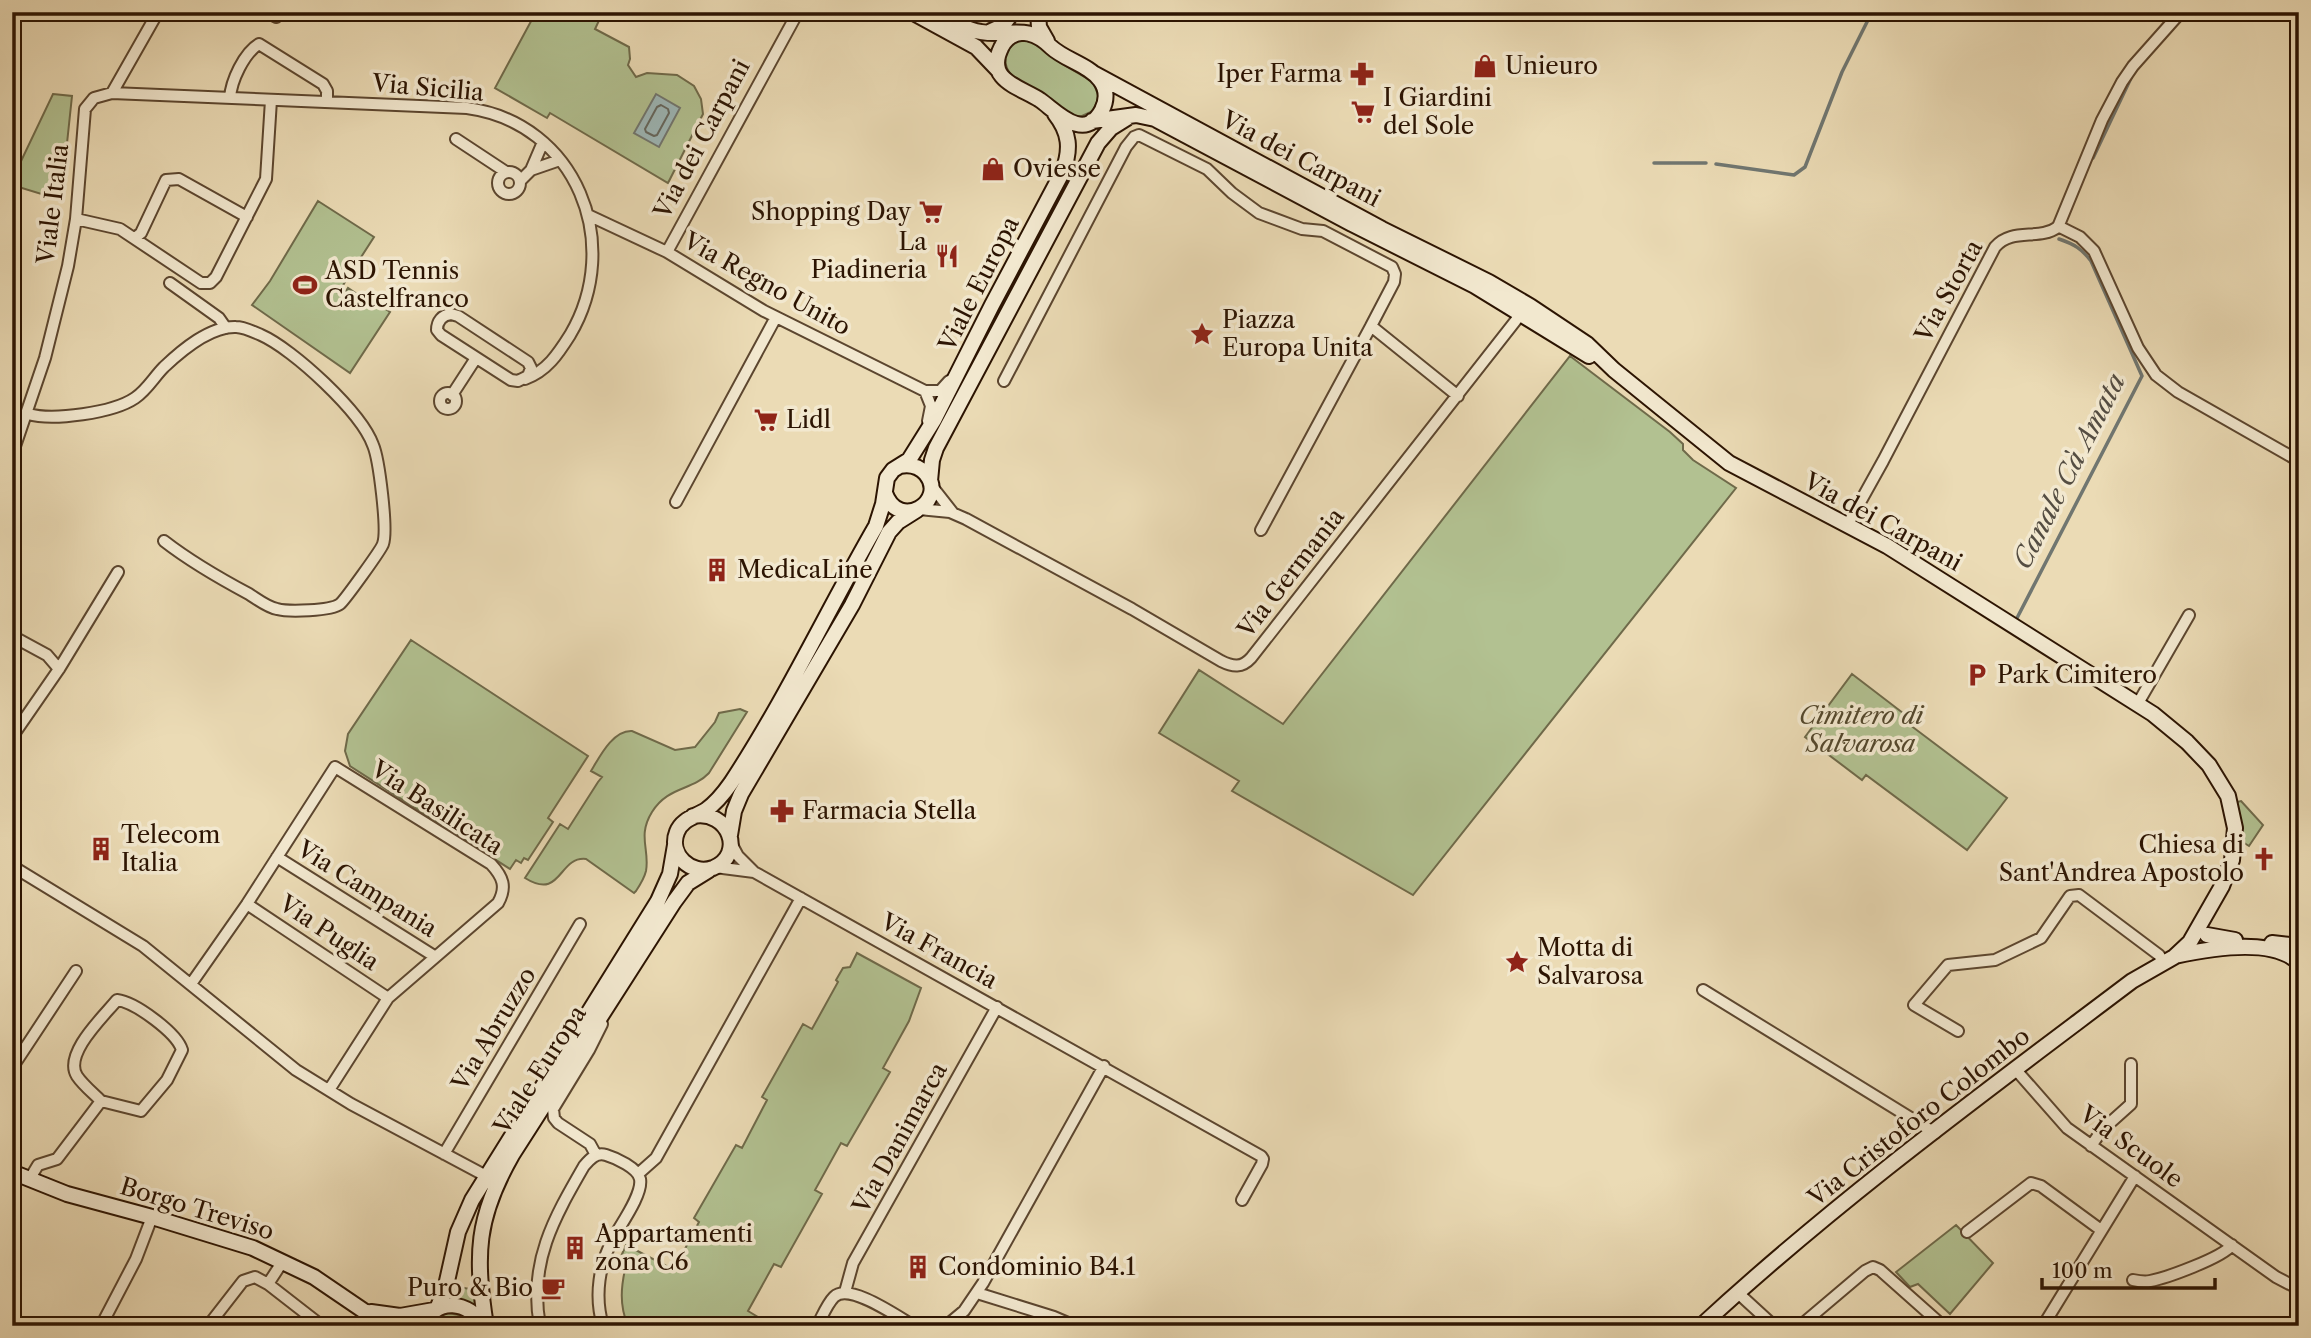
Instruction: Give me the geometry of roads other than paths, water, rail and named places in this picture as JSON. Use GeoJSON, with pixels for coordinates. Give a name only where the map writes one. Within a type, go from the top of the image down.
{"type":"FeatureCollection","features":[{"type":"Feature","properties":{"kind":"street"},"geometry":{"type":"LineString","coordinates":[[112,93],[158,12]]}},
{"type":"Feature","properties":{"kind":"street","name":"Via dei Carpani"},"geometry":{"type":"LineString","coordinates":[[667,252],[797,12]]}},
{"type":"Feature","properties":{"kind":"street"},"geometry":{"type":"LineString","coordinates":[[912,12],[976,47],[1005,80],[1040,101],[1055,114]]}},
{"type":"Feature","properties":{"kind":"street"},"geometry":{"type":"LineString","coordinates":[[937,12],[983,33],[1011,36]]}},
{"type":"Feature","properties":{"kind":"street"},"geometry":{"type":"LineString","coordinates":[[999,71],[997,59],[1011,36],[1014,12]]}},
{"type":"Feature","properties":{"kind":"street"},"geometry":{"type":"LineString","coordinates":[[983,33],[1000,28],[1014,12]]}},
{"type":"Feature","properties":{"kind":"street"},"geometry":{"type":"LineString","coordinates":[[1038,12],[1040,31],[1051,48]]}},
{"type":"Feature","properties":{"kind":"street"},"geometry":{"type":"LineString","coordinates":[[2181,12],[2122,82],[2102,120],[2058,226],[2080,237],[2094,251],[2138,348],[2152,371],[2178,392],[2299,461]]}},
{"type":"Feature","properties":{"kind":"street","name":"Via dei Carpani"},"geometry":{"type":"LineString","coordinates":[[1011,36],[1037,35],[1051,48],[1093,74],[1382,229],[1489,282],[1520,308],[1614,370],[1735,466],[1848,524],[1920,566],[2171,728],[2200,755],[2221,781],[2230,800],[2235,828],[2232,860],[2208,912],[2201,941]]}},
{"type":"Feature","properties":{"kind":"street"},"geometry":{"type":"LineString","coordinates":[[230,98],[235,78],[251,50],[258,44],[323,84],[327,91],[327,102]]}},
{"type":"Feature","properties":{"kind":"street","name":"Viale Europa"},"geometry":{"type":"LineString","coordinates":[[1093,74],[1101,80],[1106,100],[1099,116],[1098,143]]}},
{"type":"Feature","properties":{"kind":"street","name":"Via Sicilia"},"geometry":{"type":"LineString","coordinates":[[112,93],[477,110],[512,122],[542,142],[560,160],[578,188],[588,215],[593,250],[588,292],[577,321],[544,370],[525,379]]}},
{"type":"Feature","properties":{"kind":"street","name":"Viale Italia"},"geometry":{"type":"LineString","coordinates":[[12,455],[60,304],[76,219],[85,109],[94,99],[112,93]]}},
{"type":"Feature","properties":{"kind":"street"},"geometry":{"type":"LineString","coordinates":[[76,219],[120,229],[201,283],[210,283],[216,277],[266,179],[271,100]]}},
{"type":"Feature","properties":{"kind":"street","name":"Via dei Carpani"},"geometry":{"type":"LineString","coordinates":[[1055,114],[1072,123],[1099,116],[1147,116],[1160,121],[1419,258],[1574,334],[1614,370]]}},
{"type":"Feature","properties":{"kind":"street","name":"Viale Europa"},"geometry":{"type":"LineString","coordinates":[[424,1326],[445,1292],[458,1232],[472,1200],[658,901],[670,874],[680,827],[712,805],[728,788],[769,722],[876,526],[887,478],[917,447],[956,379],[1068,159],[1067,133],[1055,114]]}},
{"type":"Feature","properties":{"kind":"street","name":"Viale Europa"},"geometry":{"type":"LineString","coordinates":[[485,1326],[478,1268],[481,1229],[495,1187],[512,1155],[684,887],[727,856],[734,811],[741,794],[852,605],[889,532],[929,498],[932,460],[936,448],[1098,143],[1111,128],[1132,116]]}},
{"type":"Feature","properties":{"kind":"street"},"geometry":{"type":"LineString","coordinates":[[1004,381],[1113,171],[1129,143],[1139,135],[1207,169],[1231,193],[1259,213],[1302,229],[1323,231],[1392,267],[1394,282],[1261,530]]}},
{"type":"Feature","properties":{"kind":"street"},"geometry":{"type":"LineString","coordinates":[[456,139],[506,172]]}},
{"type":"Feature","properties":{"kind":"street"},"geometry":{"type":"LineString","coordinates":[[520,181],[513,172],[506,172],[499,176],[497,183],[503,193],[510,195],[517,191],[520,181],[531,170],[542,142]]}},
{"type":"Feature","properties":{"kind":"street"},"geometry":{"type":"LineString","coordinates":[[531,170],[560,160]]}},
{"type":"Feature","properties":{"kind":"street"},"geometry":{"type":"LineString","coordinates":[[135,239],[141,233],[166,180],[172,178],[247,217]]}},
{"type":"Feature","properties":{"kind":"street","name":"Via Regno Unito"},"geometry":{"type":"LineString","coordinates":[[588,215],[667,252],[776,317],[925,391]]}},
{"type":"Feature","properties":{"kind":"street","name":"Via Storta"},"geometry":{"type":"LineString","coordinates":[[1848,524],[1995,247],[2008,236],[2049,231],[2058,226]]}},
{"type":"Feature","properties":{"kind":"street","name":"Via dei Carpani"},"geometry":{"type":"LineString","coordinates":[[1419,258],[1434,259],[1485,286],[1489,282]]}},
{"type":"Feature","properties":{"kind":"street"},"geometry":{"type":"LineString","coordinates":[[170,283],[219,318],[226,328]]}},
{"type":"Feature","properties":{"kind":"street"},"geometry":{"type":"LineString","coordinates":[[925,391],[937,392],[946,387],[992,305]]}},
{"type":"Feature","properties":{"kind":"street","name":"Via Germania"},"geometry":{"type":"LineString","coordinates":[[918,509],[953,513],[1132,609],[1221,661],[1231,666],[1239,666],[1251,658],[1458,396],[1520,308]]}},
{"type":"Feature","properties":{"kind":"street"},"geometry":{"type":"LineString","coordinates":[[448,314],[457,316],[523,358],[531,368],[525,379],[511,380],[439,333],[437,325],[441,318],[448,314]]}},
{"type":"Feature","properties":{"kind":"street"},"geometry":{"type":"LineString","coordinates":[[676,502],[776,317]]}},
{"type":"Feature","properties":{"kind":"street"},"geometry":{"type":"LineString","coordinates":[[27,414],[42,416],[89,413],[118,407],[137,397],[184,350],[219,328],[238,326],[264,336],[297,360],[339,397],[374,446],[384,515],[383,544],[340,604],[327,608],[275,609],[202,568],[164,541]]}},
{"type":"Feature","properties":{"kind":"street"},"geometry":{"type":"LineString","coordinates":[[1371,327],[1458,396]]}},
{"type":"Feature","properties":{"kind":"street"},"geometry":{"type":"LineString","coordinates":[[523,358],[537,360],[558,352]]}},
{"type":"Feature","properties":{"kind":"street"},"geometry":{"type":"LineString","coordinates":[[452,395],[476,358]]}},
{"type":"Feature","properties":{"kind":"street"},"geometry":{"type":"LineString","coordinates":[[917,447],[931,412],[930,400],[925,391]]}},
{"type":"Feature","properties":{"kind":"street"},"geometry":{"type":"LineString","coordinates":[[900,467],[919,468],[930,482]]}},
{"type":"Feature","properties":{"kind":"street","name":"Via Germania"},"geometry":{"type":"LineString","coordinates":[[930,482],[953,513]]}},
{"type":"Feature","properties":{"kind":"street"},"geometry":{"type":"LineString","coordinates":[[885,493],[897,509],[907,512],[918,509]]}},
{"type":"Feature","properties":{"kind":"street"},"geometry":{"type":"LineString","coordinates":[[12,737],[59,669],[118,572]]}},
{"type":"Feature","properties":{"kind":"street"},"geometry":{"type":"LineString","coordinates":[[2137,705],[2189,615]]}},
{"type":"Feature","properties":{"kind":"street"},"geometry":{"type":"LineString","coordinates":[[12,636],[47,655],[59,669]]}},
{"type":"Feature","properties":{"kind":"street","name":"Via Basilicata"},"geometry":{"type":"LineString","coordinates":[[277,857],[335,767],[491,864],[500,874],[504,886],[503,894],[490,912],[434,956]]}},
{"type":"Feature","properties":{"kind":"street"},"geometry":{"type":"LineString","coordinates":[[693,816],[707,815],[716,818],[723,824],[730,839]]}},
{"type":"Feature","properties":{"kind":"street","name":"Via Francia"},"geometry":{"type":"LineString","coordinates":[[730,839],[738,856],[754,872],[1261,1156],[1262,1164],[1242,1200]]}},
{"type":"Feature","properties":{"kind":"street"},"geometry":{"type":"LineString","coordinates":[[675,844],[678,856],[687,865],[699,870],[713,868]]}},
{"type":"Feature","properties":{"kind":"street"},"geometry":{"type":"LineString","coordinates":[[191,984],[277,857]]}},
{"type":"Feature","properties":{"kind":"street","name":"Via Campania"},"geometry":{"type":"LineString","coordinates":[[277,857],[434,956]]}},
{"type":"Feature","properties":{"kind":"street"},"geometry":{"type":"LineString","coordinates":[[12,866],[136,941],[296,1070],[486,1176]]}},
{"type":"Feature","properties":{"kind":"street","name":"Via Francia"},"geometry":{"type":"LineString","coordinates":[[713,868],[754,872]]}},
{"type":"Feature","properties":{"kind":"street"},"geometry":{"type":"LineString","coordinates":[[1958,1031],[1914,1005],[1943,968],[1956,963],[1995,960],[2041,938],[2074,894],[2169,960]]}},
{"type":"Feature","properties":{"kind":"street"},"geometry":{"type":"LineString","coordinates":[[638,1174],[656,1158],[801,898]]}},
{"type":"Feature","properties":{"kind":"street","name":"Via Puglia"},"geometry":{"type":"LineString","coordinates":[[247,904],[388,998]]}},
{"type":"Feature","properties":{"kind":"street","name":"Via Abruzzo"},"geometry":{"type":"LineString","coordinates":[[444,1154],[580,924]]}},
{"type":"Feature","properties":{"kind":"street"},"geometry":{"type":"LineString","coordinates":[[2201,941],[2228,940],[2298,955]]}},
{"type":"Feature","properties":{"kind":"street","name":"Via Cristoforo Colombo"},"geometry":{"type":"LineString","coordinates":[[1701,1326],[1825,1217],[2132,981],[2201,941]]}},
{"type":"Feature","properties":{"kind":"street"},"geometry":{"type":"LineString","coordinates":[[328,1090],[388,998],[434,956]]}},
{"type":"Feature","properties":{"kind":"street"},"geometry":{"type":"LineString","coordinates":[[12,1068],[76,971]]}},
{"type":"Feature","properties":{"kind":"street"},"geometry":{"type":"LineString","coordinates":[[1703,990],[1935,1133]]}},
{"type":"Feature","properties":{"kind":"street"},"geometry":{"type":"LineString","coordinates":[[117,1000],[124,1001],[154,1020],[179,1041],[182,1050],[167,1080],[141,1111],[100,1101],[76,1076],[73,1065],[85,1038],[117,1000]]}},
{"type":"Feature","properties":{"kind":"street","name":"Via Danimarca"},"geometry":{"type":"LineString","coordinates":[[845,1292],[853,1263],[998,1007]]}},
{"type":"Feature","properties":{"kind":"street"},"geometry":{"type":"LineString","coordinates":[[596,1155],[590,1144],[558,1123],[553,1109],[589,1050],[607,1009]]}},
{"type":"Feature","properties":{"kind":"street"},"geometry":{"type":"LineString","coordinates":[[2091,1146],[2102,1130],[2131,1104],[2131,1064]]}},
{"type":"Feature","properties":{"kind":"street"},"geometry":{"type":"LineString","coordinates":[[946,1326],[959,1317],[983,1283],[1104,1066]]}},
{"type":"Feature","properties":{"kind":"street","name":"Via Scuole"},"geometry":{"type":"LineString","coordinates":[[2016,1070],[2067,1128],[2276,1277],[2299,1289]]}},
{"type":"Feature","properties":{"kind":"street"},"geometry":{"type":"LineString","coordinates":[[29,1180],[38,1165],[57,1159],[100,1101]]}},
{"type":"Feature","properties":{"kind":"street"},"geometry":{"type":"LineString","coordinates":[[540,1326],[537,1283],[548,1233],[584,1166],[596,1155],[607,1155],[638,1174]]}},
{"type":"Feature","properties":{"kind":"street","name":"Borgo Treviso"},"geometry":{"type":"LineString","coordinates":[[12,1172],[66,1194],[233,1241],[283,1261],[339,1292],[386,1326]]}},
{"type":"Feature","properties":{"kind":"street"},"geometry":{"type":"LineString","coordinates":[[603,1326],[598,1298],[600,1275],[609,1246],[639,1190],[638,1174]]}},
{"type":"Feature","properties":{"kind":"street"},"geometry":{"type":"LineString","coordinates":[[2043,1326],[2135,1177]]}},
{"type":"Feature","properties":{"kind":"street"},"geometry":{"type":"LineString","coordinates":[[1966,1233],[2031,1183],[2041,1186],[2101,1230]]}},
{"type":"Feature","properties":{"kind":"street"},"geometry":{"type":"LineString","coordinates":[[101,1326],[136,1259],[152,1217]]}},
{"type":"Feature","properties":{"kind":"street"},"geometry":{"type":"LineString","coordinates":[[2133,1280],[2148,1282],[2223,1254],[2232,1245]]}},
{"type":"Feature","properties":{"kind":"street"},"geometry":{"type":"LineString","coordinates":[[268,1284],[283,1261]]}},
{"type":"Feature","properties":{"kind":"street"},"geometry":{"type":"LineString","coordinates":[[1800,1326],[1865,1270],[1873,1267],[1880,1270],[1943,1326]]}},
{"type":"Feature","properties":{"kind":"street"},"geometry":{"type":"LineString","coordinates":[[208,1326],[243,1281],[255,1277],[322,1326]]}},
{"type":"Feature","properties":{"kind":"street"},"geometry":{"type":"LineString","coordinates":[[409,1315],[433,1300],[446,1281]]}},
{"type":"Feature","properties":{"kind":"street"},"geometry":{"type":"LineString","coordinates":[[983,1283],[1003,1300]]}},
{"type":"Feature","properties":{"kind":"street"},"geometry":{"type":"LineString","coordinates":[[480,1286],[494,1326]]}},
{"type":"Feature","properties":{"kind":"street"},"geometry":{"type":"LineString","coordinates":[[817,1326],[835,1296],[845,1292],[858,1295],[914,1326]]}},
{"type":"Feature","properties":{"kind":"street"},"geometry":{"type":"LineString","coordinates":[[976,1293],[1068,1324]]}},
{"type":"Feature","properties":{"kind":"street"},"geometry":{"type":"LineString","coordinates":[[1738,1293],[1774,1326]]}},
{"type":"Feature","properties":{"kind":"street","name":"Borgo Treviso"},"geometry":{"type":"LineString","coordinates":[[360,1307],[385,1316],[409,1315],[446,1305],[461,1306],[477,1315],[485,1326]]}},
{"type":"Feature","properties":{"kind":"street"},"geometry":{"type":"LineString","coordinates":[[360,1307],[376,1326]]}},
{"type":"Feature","properties":{"kind":"street"},"geometry":{"type":"LineString","coordinates":[[12,1322],[23,1326]]}},
{"type":"Feature","properties":{"kind":"water"},"geometry":{"type":"Polygon","coordinates":[[[656,94],[680,108],[659,147],[634,133],[656,94]]]}},
{"type":"Feature","properties":{"kind":"waterway"},"geometry":{"type":"LineString","coordinates":[[1716,164],[1794,175],[1805,167],[1842,72],[1872,12]]}},
{"type":"Feature","properties":{"kind":"waterway","name":"Canale Cà Amata"},"geometry":{"type":"LineString","coordinates":[[2093,158],[2131,78]]}},
{"type":"Feature","properties":{"kind":"waterway"},"geometry":{"type":"LineString","coordinates":[[1654,163],[1706,163]]}},
{"type":"Feature","properties":{"kind":"waterway","name":"Canale Cà Amata"},"geometry":{"type":"LineString","coordinates":[[2017,618],[2142,376],[2091,261],[2077,247],[2059,239]]}},
{"type":"Feature","properties":{"kind":"place","name":"Unieuro"},"geometry":{"type":"Point","coordinates":[1485,66]}},
{"type":"Feature","properties":{"kind":"place","name":"Iper Farma"},"geometry":{"type":"Point","coordinates":[1362,74]}},
{"type":"Feature","properties":{"kind":"place","name":"I Giardini del Sole"},"geometry":{"type":"Point","coordinates":[1363,112]}},
{"type":"Feature","properties":{"kind":"place","name":"Oviesse"},"geometry":{"type":"Point","coordinates":[993,169]}},
{"type":"Feature","properties":{"kind":"place","name":"Shopping Day"},"geometry":{"type":"Point","coordinates":[931,212]}},
{"type":"Feature","properties":{"kind":"place","name":"La Piadineria"},"geometry":{"type":"Point","coordinates":[947,256]}},
{"type":"Feature","properties":{"kind":"place","name":"ASD Tennis Castelfranco"},"geometry":{"type":"Point","coordinates":[305,285]}},
{"type":"Feature","properties":{"kind":"place","name":"Piazza Europa Unita"},"geometry":{"type":"Point","coordinates":[1202,334]}},
{"type":"Feature","properties":{"kind":"place","name":"Lidl"},"geometry":{"type":"Point","coordinates":[766,420]}},
{"type":"Feature","properties":{"kind":"place","name":"MedicaLine"},"geometry":{"type":"Point","coordinates":[717,570]}},
{"type":"Feature","properties":{"kind":"place","name":"Park Cimitero"},"geometry":{"type":"Point","coordinates":[1977,675]}},
{"type":"Feature","properties":{"kind":"place","name":"Farmacia Stella"},"geometry":{"type":"Point","coordinates":[782,811]}},
{"type":"Feature","properties":{"kind":"place","name":"Telecom Italia"},"geometry":{"type":"Point","coordinates":[101,849]}},
{"type":"Feature","properties":{"kind":"place","name":"Chiesa di Sant'Andrea Apostolo"},"geometry":{"type":"Point","coordinates":[2264,859]}},
{"type":"Feature","properties":{"kind":"place","name":"Motta di Salvarosa"},"geometry":{"type":"Point","coordinates":[1517,962]}},
{"type":"Feature","properties":{"kind":"place","name":"Appartamenti zona C6"},"geometry":{"type":"Point","coordinates":[575,1248]}},
{"type":"Feature","properties":{"kind":"place","name":"Condominio B4.1"},"geometry":{"type":"Point","coordinates":[918,1267]}},
{"type":"Feature","properties":{"kind":"place","name":"Puro & Bio"},"geometry":{"type":"Point","coordinates":[553,1288]}},
{"type":"Feature","properties":{"kind":"park label","name":"Cimitero di Salvarosa"},"geometry":{"type":"Point","coordinates":[1861,730]}}]}
